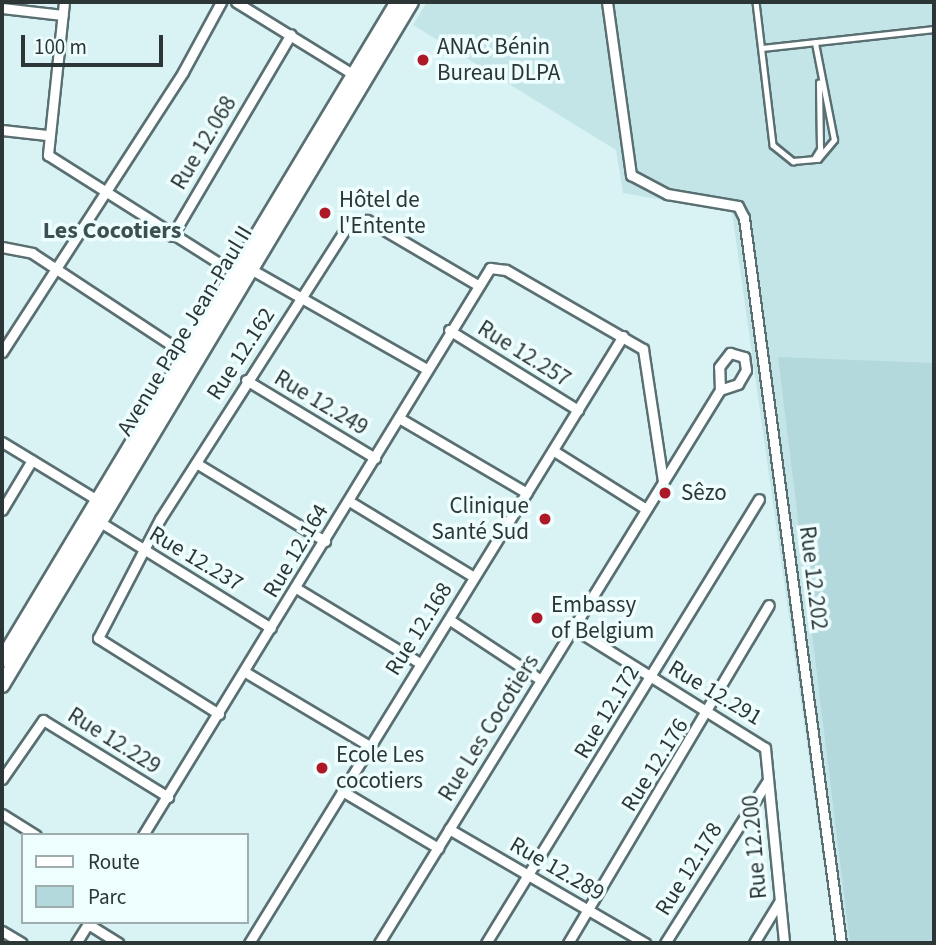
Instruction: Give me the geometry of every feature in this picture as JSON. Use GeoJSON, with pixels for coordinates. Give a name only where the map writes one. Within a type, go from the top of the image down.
{"type":"FeatureCollection","features":[{"type":"Feature","properties":{"kind":"main road","name":"Avenue Pape Jean-Paul II"},"geometry":{"type":"LineString","coordinates":[[2,685],[100,523],[241,268],[398,2]]}},
{"type":"Feature","properties":{"kind":"main road","name":"Avenue Pape Jean-Paul II"},"geometry":{"type":"LineString","coordinates":[[2,660],[186,354],[411,2]]}},
{"type":"Feature","properties":{"kind":"street"},"geometry":{"type":"LineString","coordinates":[[64,2],[47,135],[48,155],[172,236],[300,298],[425,368]]}},
{"type":"Feature","properties":{"kind":"street"},"geometry":{"type":"LineString","coordinates":[[2,352],[107,193],[221,2]]}},
{"type":"Feature","properties":{"kind":"street"},"geometry":{"type":"LineString","coordinates":[[236,2],[354,75]]}},
{"type":"Feature","properties":{"kind":"street","name":"Rue 12.202"},"geometry":{"type":"LineString","coordinates":[[607,2],[631,175],[667,194],[738,206],[744,218],[841,943]]}},
{"type":"Feature","properties":{"kind":"street"},"geometry":{"type":"LineString","coordinates":[[2,8],[63,15]]}},
{"type":"Feature","properties":{"kind":"street","name":"Rue 12.068"},"geometry":{"type":"LineString","coordinates":[[172,236],[291,34]]}},
{"type":"Feature","properties":{"kind":"street"},"geometry":{"type":"LineString","coordinates":[[2,130],[47,135]]}},
{"type":"Feature","properties":{"kind":"street","name":"Rue 12.162"},"geometry":{"type":"LineString","coordinates":[[219,713],[98,638],[143,549],[246,380],[351,220],[359,217],[478,285]]}},
{"type":"Feature","properties":{"kind":"street"},"geometry":{"type":"LineString","coordinates":[[2,247],[32,253],[186,354]]}},
{"type":"Feature","properties":{"kind":"street"},"geometry":{"type":"LineString","coordinates":[[478,285],[498,266],[643,349],[663,481]]}},
{"type":"Feature","properties":{"kind":"street","name":"Rue 12.164"},"geometry":{"type":"LineString","coordinates":[[144,833],[400,418],[425,368],[478,285]]}},
{"type":"Feature","properties":{"kind":"street","name":"Rue 12.257"},"geometry":{"type":"LineString","coordinates":[[449,330],[578,411]]}},
{"type":"Feature","properties":{"kind":"street","name":"Rue 12.168"},"geometry":{"type":"LineString","coordinates":[[249,943],[368,745],[450,620],[623,336]]}},
{"type":"Feature","properties":{"kind":"street","name":"Rue 12.249"},"geometry":{"type":"LineString","coordinates":[[246,380],[375,458]]}},
{"type":"Feature","properties":{"kind":"street","name":"Rue Les Cocotiers"},"geometry":{"type":"LineString","coordinates":[[379,943],[720,390]]}},
{"type":"Feature","properties":{"kind":"street"},"geometry":{"type":"LineString","coordinates":[[400,418],[527,493]]}},
{"type":"Feature","properties":{"kind":"street"},"geometry":{"type":"LineString","coordinates":[[2,442],[99,501]]}},
{"type":"Feature","properties":{"kind":"street"},"geometry":{"type":"LineString","coordinates":[[554,452],[646,509]]}},
{"type":"Feature","properties":{"kind":"street"},"geometry":{"type":"LineString","coordinates":[[2,510],[32,460]]}},
{"type":"Feature","properties":{"kind":"street"},"geometry":{"type":"LineString","coordinates":[[196,463],[325,541]]}},
{"type":"Feature","properties":{"kind":"street","name":"Rue 12.172"},"geometry":{"type":"LineString","coordinates":[[486,943],[759,499]]}},
{"type":"Feature","properties":{"kind":"street"},"geometry":{"type":"LineString","coordinates":[[349,501],[474,578]]}},
{"type":"Feature","properties":{"kind":"street","name":"Rue 12.237"},"geometry":{"type":"LineString","coordinates":[[100,523],[271,628]]}},
{"type":"Feature","properties":{"kind":"street"},"geometry":{"type":"LineString","coordinates":[[296,588],[420,663]]}},
{"type":"Feature","properties":{"kind":"street","name":"Rue 12.176"},"geometry":{"type":"LineString","coordinates":[[568,943],[710,712],[769,605]]}},
{"type":"Feature","properties":{"kind":"street"},"geometry":{"type":"LineString","coordinates":[[450,620],[541,680]]}},
{"type":"Feature","properties":{"kind":"street","name":"Rue 12.291"},"geometry":{"type":"LineString","coordinates":[[573,628],[765,748]]}},
{"type":"Feature","properties":{"kind":"street"},"geometry":{"type":"LineString","coordinates":[[245,672],[368,745]]}},
{"type":"Feature","properties":{"kind":"street","name":"Rue 12.229"},"geometry":{"type":"LineString","coordinates":[[2,779],[40,722],[168,797]]}},
{"type":"Feature","properties":{"kind":"street","name":"Rue 12.200"},"geometry":{"type":"LineString","coordinates":[[765,748],[785,943]]}},
{"type":"Feature","properties":{"kind":"street","name":"Rue 12.178"},"geometry":{"type":"LineString","coordinates":[[665,943],[768,779]]}},
{"type":"Feature","properties":{"kind":"street"},"geometry":{"type":"LineString","coordinates":[[342,791],[438,848]]}},
{"type":"Feature","properties":{"kind":"street"},"geometry":{"type":"LineString","coordinates":[[2,814],[33,833]]}},
{"type":"Feature","properties":{"kind":"street","name":"Rue 12.289"},"geometry":{"type":"LineString","coordinates":[[449,829],[645,943]]}},
{"type":"Feature","properties":{"kind":"street"},"geometry":{"type":"LineString","coordinates":[[754,943],[779,902]]}},
{"type":"Feature","properties":{"kind":"street"},"geometry":{"type":"LineString","coordinates":[[76,943],[87,924]]}},
{"type":"Feature","properties":{"kind":"street"},"geometry":{"type":"LineString","coordinates":[[90,924],[119,943]]}},
{"type":"Feature","properties":{"kind":"street"},"geometry":{"type":"LineString","coordinates":[[2,931],[22,943]]}},
{"type":"Feature","properties":{"kind":"lane"},"geometry":{"type":"LineString","coordinates":[[756,2],[774,145],[784,158],[810,162],[825,155],[834,140],[819,78]]}},
{"type":"Feature","properties":{"kind":"lane"},"geometry":{"type":"LineString","coordinates":[[762,48],[934,29]]}},
{"type":"Feature","properties":{"kind":"lane"},"geometry":{"type":"LineString","coordinates":[[810,162],[820,149],[819,78],[815,43]]}},
{"type":"Feature","properties":{"kind":"shaded area"},"geometry":{"type":"Polygon","coordinates":[[[427,2],[934,2],[934,943],[835,943],[732,212],[623,193],[616,150],[413,25],[427,2]]]}},
{"type":"Feature","properties":{"kind":"green space"},"geometry":{"type":"Polygon","coordinates":[[[778,357],[934,363],[934,943],[850,943],[778,357]]]}},
{"type":"Feature","properties":{"kind":"place","name":"ANAC Bénin Bureau DLPA"},"geometry":{"type":"Point","coordinates":[423,60]}},
{"type":"Feature","properties":{"kind":"place","name":"Hôtel de l'Entente"},"geometry":{"type":"Point","coordinates":[325,213]}},
{"type":"Feature","properties":{"kind":"place","name":"Sêzo"},"geometry":{"type":"Point","coordinates":[665,493]}},
{"type":"Feature","properties":{"kind":"place","name":"Clinique Santé Sud"},"geometry":{"type":"Point","coordinates":[545,519]}},
{"type":"Feature","properties":{"kind":"place","name":"Embassy of Belgium"},"geometry":{"type":"Point","coordinates":[537,618]}},
{"type":"Feature","properties":{"kind":"place","name":"Ecole Les cocotiers"},"geometry":{"type":"Point","coordinates":[322,768]}},
{"type":"Feature","properties":{"kind":"district","name":"Les Cocotiers"},"geometry":{"type":"Point","coordinates":[112,231]}}]}
